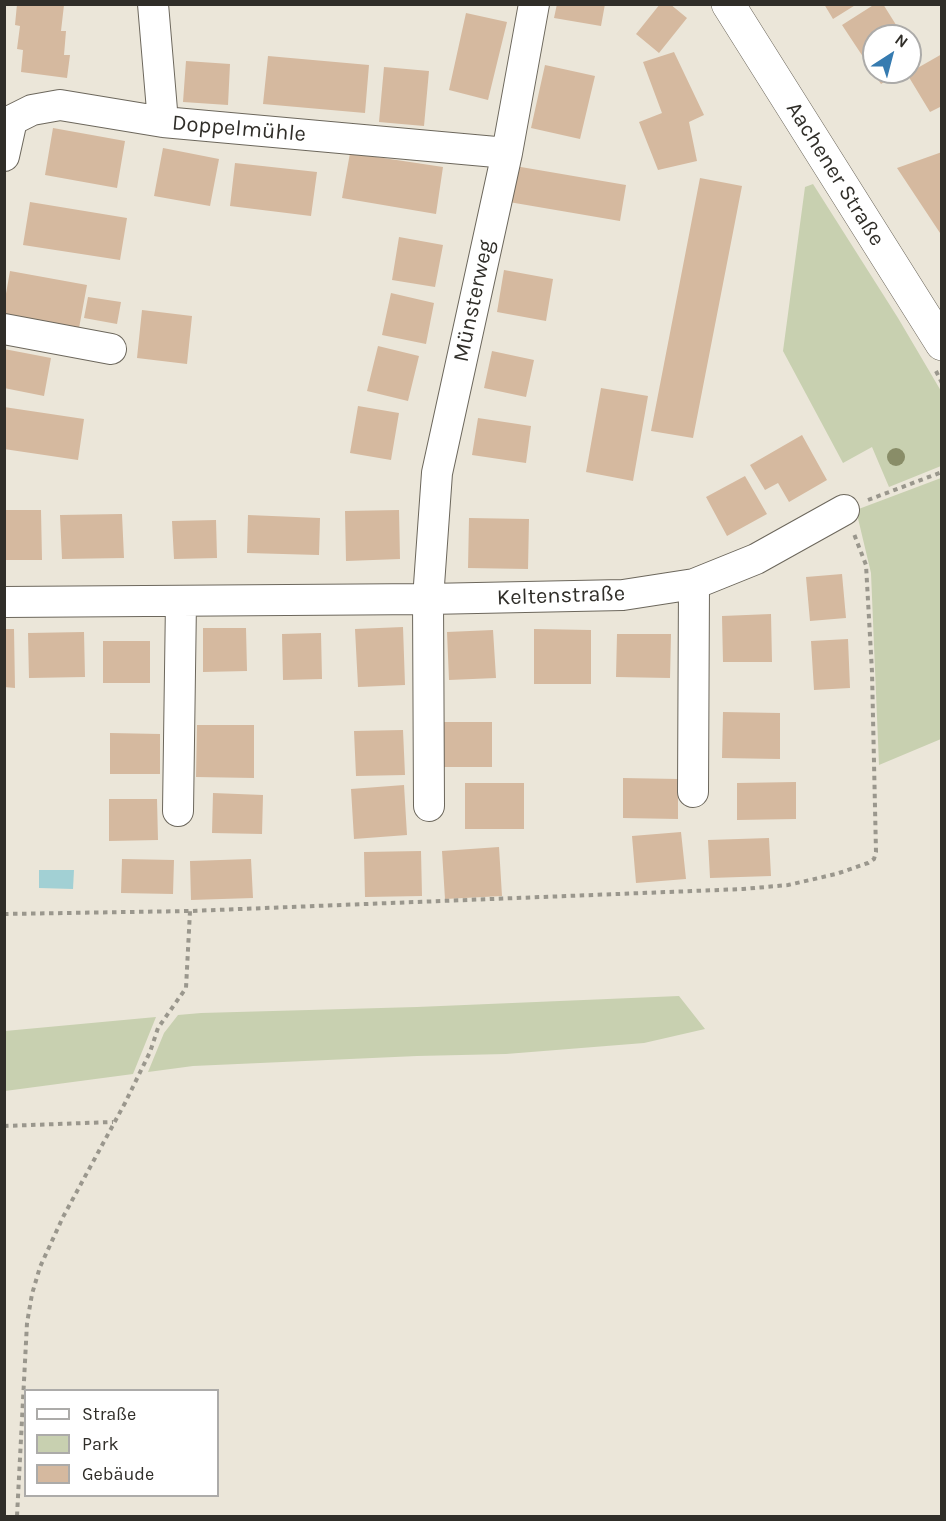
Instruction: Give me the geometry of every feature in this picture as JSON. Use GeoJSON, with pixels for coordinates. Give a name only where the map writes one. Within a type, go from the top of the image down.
{"type":"FeatureCollection","features":[{"type":"Feature","properties":{"kind":"main road","name":"Aachener Straße"},"geometry":{"type":"LineString","coordinates":[[728,4],[942,344]]}},
{"type":"Feature","properties":{"kind":"street"},"geometry":{"type":"LineString","coordinates":[[153,4],[163,123]]}},
{"type":"Feature","properties":{"kind":"street","name":"Münsterweg"},"geometry":{"type":"LineString","coordinates":[[428,599],[437,473],[507,153],[534,4]]}},
{"type":"Feature","properties":{"kind":"street","name":"Doppelmühle"},"geometry":{"type":"LineString","coordinates":[[4,156],[8,116],[60,105],[163,123],[507,153]]}},
{"type":"Feature","properties":{"kind":"street"},"geometry":{"type":"LineString","coordinates":[[4,329],[111,349]]}},
{"type":"Feature","properties":{"kind":"street","name":"Keltenstraße"},"geometry":{"type":"LineString","coordinates":[[4,602],[623,596],[693,584],[756,559],[844,510]]}},
{"type":"Feature","properties":{"kind":"street"},"geometry":{"type":"LineString","coordinates":[[693,584],[693,792]]}},
{"type":"Feature","properties":{"kind":"street"},"geometry":{"type":"LineString","coordinates":[[428,599],[429,806]]}},
{"type":"Feature","properties":{"kind":"street"},"geometry":{"type":"LineString","coordinates":[[178,811],[181,601]]}},
{"type":"Feature","properties":{"kind":"path"},"geometry":{"type":"LineString","coordinates":[[4,914],[190,911],[743,889],[788,885],[836,874],[868,863],[874,859],[876,852],[872,672],[866,565],[844,510],[942,472]]}},
{"type":"Feature","properties":{"kind":"path"},"geometry":{"type":"LineString","coordinates":[[17,1516],[27,1323],[40,1267],[63,1217],[150,1052],[158,1028],[186,988],[190,911]]}},
{"type":"Feature","properties":{"kind":"path"},"geometry":{"type":"LineString","coordinates":[[4,1126],[114,1122]]}},
{"type":"Feature","properties":{"kind":"green space"},"geometry":{"type":"Polygon","coordinates":[[[813,184],[898,318],[941,391],[941,466],[889,487],[872,447],[843,463],[783,351],[805,187],[813,184]]]}},
{"type":"Feature","properties":{"kind":"green space"},"geometry":{"type":"Polygon","coordinates":[[[941,478],[941,739],[879,765],[871,573],[856,510],[941,478]]]}},
{"type":"Feature","properties":{"kind":"green space"},"geometry":{"type":"Polygon","coordinates":[[[679,996],[705,1029],[644,1043],[506,1054],[193,1066],[148,1072],[164,1033],[178,1015],[679,996]]]}},
{"type":"Feature","properties":{"kind":"green space"},"geometry":{"type":"Polygon","coordinates":[[[156,1017],[133,1074],[5,1091],[5,1031],[156,1017]]]}},
{"type":"Feature","properties":{"kind":"water"},"geometry":{"type":"Polygon","coordinates":[[[39,870],[74,870],[73,889],[39,888],[39,870]]]}},
{"type":"Feature","properties":{"kind":"building"},"geometry":{"type":"Polygon","coordinates":[[[17,4],[64,5],[61,31],[66,31],[64,55],[70,55],[67,78],[21,72],[23,50],[17,49],[20,26],[15,25],[17,4]]]}},
{"type":"Feature","properties":{"kind":"building"},"geometry":{"type":"Polygon","coordinates":[[[557,4],[605,4],[601,26],[554,18],[557,4]]]}},
{"type":"Feature","properties":{"kind":"building"},"geometry":{"type":"Polygon","coordinates":[[[660,4],[670,4],[687,18],[659,53],[636,34],[660,4]]]}},
{"type":"Feature","properties":{"kind":"building"},"geometry":{"type":"Polygon","coordinates":[[[824,4],[857,4],[833,19],[824,4]]]}},
{"type":"Feature","properties":{"kind":"building"},"geometry":{"type":"Polygon","coordinates":[[[875,4],[883,4],[896,24],[862,24],[862,55],[842,25],[875,4]]]}},
{"type":"Feature","properties":{"kind":"building"},"geometry":{"type":"Polygon","coordinates":[[[466,13],[507,22],[488,100],[449,90],[466,13]]]}},
{"type":"Feature","properties":{"kind":"building"},"geometry":{"type":"Polygon","coordinates":[[[674,52],[704,115],[689,122],[697,161],[658,170],[639,122],[662,113],[643,62],[674,52]]]}},
{"type":"Feature","properties":{"kind":"building"},"geometry":{"type":"Polygon","coordinates":[[[942,54],[942,106],[930,112],[913,84],[922,84],[922,65],[942,54]]]}},
{"type":"Feature","properties":{"kind":"building"},"geometry":{"type":"Polygon","coordinates":[[[268,56],[369,65],[365,113],[263,104],[268,56]]]}},
{"type":"Feature","properties":{"kind":"building"},"geometry":{"type":"Polygon","coordinates":[[[186,61],[230,64],[228,105],[183,102],[186,61]]]}},
{"type":"Feature","properties":{"kind":"building"},"geometry":{"type":"Polygon","coordinates":[[[545,65],[595,76],[580,139],[531,128],[545,65]]]}},
{"type":"Feature","properties":{"kind":"building"},"geometry":{"type":"Polygon","coordinates":[[[384,67],[429,71],[424,126],[379,122],[384,67]]]}},
{"type":"Feature","properties":{"kind":"building"},"geometry":{"type":"Polygon","coordinates":[[[53,128],[125,141],[117,188],[45,175],[53,128]]]}},
{"type":"Feature","properties":{"kind":"building"},"geometry":{"type":"Polygon","coordinates":[[[163,148],[219,159],[210,206],[154,196],[163,148]]]}},
{"type":"Feature","properties":{"kind":"building"},"geometry":{"type":"Polygon","coordinates":[[[942,152],[942,236],[897,168],[942,152]]]}},
{"type":"Feature","properties":{"kind":"building"},"geometry":{"type":"Polygon","coordinates":[[[350,153],[443,167],[436,214],[342,198],[350,153]]]}},
{"type":"Feature","properties":{"kind":"building"},"geometry":{"type":"Polygon","coordinates":[[[235,163],[317,172],[311,216],[230,206],[235,163]]]}},
{"type":"Feature","properties":{"kind":"building"},"geometry":{"type":"Polygon","coordinates":[[[515,166],[626,185],[620,221],[509,202],[515,166]]]}},
{"type":"Feature","properties":{"kind":"building"},"geometry":{"type":"Polygon","coordinates":[[[700,178],[742,186],[693,438],[651,431],[700,178]]]}},
{"type":"Feature","properties":{"kind":"building"},"geometry":{"type":"Polygon","coordinates":[[[30,202],[127,218],[120,260],[23,245],[30,202]]]}},
{"type":"Feature","properties":{"kind":"building"},"geometry":{"type":"Polygon","coordinates":[[[399,237],[443,245],[435,287],[392,280],[399,237]]]}},
{"type":"Feature","properties":{"kind":"building"},"geometry":{"type":"Polygon","coordinates":[[[504,270],[553,279],[546,321],[497,312],[504,270]]]}},
{"type":"Feature","properties":{"kind":"building"},"geometry":{"type":"Polygon","coordinates":[[[10,271],[87,285],[77,339],[4,326],[4,305],[10,271]]]}},
{"type":"Feature","properties":{"kind":"building"},"geometry":{"type":"Polygon","coordinates":[[[391,293],[434,303],[426,344],[382,335],[391,293]]]}},
{"type":"Feature","properties":{"kind":"building"},"geometry":{"type":"Polygon","coordinates":[[[88,297],[121,302],[117,324],[84,318],[88,297]]]}},
{"type":"Feature","properties":{"kind":"building"},"geometry":{"type":"Polygon","coordinates":[[[142,310],[192,316],[187,364],[137,358],[142,310]]]}},
{"type":"Feature","properties":{"kind":"building"},"geometry":{"type":"Polygon","coordinates":[[[378,346],[419,356],[408,401],[367,391],[378,346]]]}},
{"type":"Feature","properties":{"kind":"building"},"geometry":{"type":"Polygon","coordinates":[[[4,349],[51,358],[44,396],[4,388],[4,349]]]}},
{"type":"Feature","properties":{"kind":"building"},"geometry":{"type":"Polygon","coordinates":[[[492,351],[534,360],[526,397],[484,388],[492,351]]]}},
{"type":"Feature","properties":{"kind":"building"},"geometry":{"type":"Polygon","coordinates":[[[601,388],[648,396],[633,481],[586,472],[601,388]]]}},
{"type":"Feature","properties":{"kind":"building"},"geometry":{"type":"Polygon","coordinates":[[[358,406],[399,413],[391,460],[350,453],[358,406]]]}},
{"type":"Feature","properties":{"kind":"building"},"geometry":{"type":"Polygon","coordinates":[[[4,407],[84,419],[78,460],[4,449],[4,407]]]}},
{"type":"Feature","properties":{"kind":"building"},"geometry":{"type":"Polygon","coordinates":[[[478,418],[531,426],[526,463],[472,455],[478,418]]]}},
{"type":"Feature","properties":{"kind":"building"},"geometry":{"type":"Polygon","coordinates":[[[802,435],[827,480],[789,502],[778,483],[765,490],[750,465],[802,435]]]}},
{"type":"Feature","properties":{"kind":"building"},"geometry":{"type":"Polygon","coordinates":[[[745,476],[767,514],[727,536],[706,497],[745,476]]]}},
{"type":"Feature","properties":{"kind":"building"},"geometry":{"type":"Polygon","coordinates":[[[4,510],[41,510],[42,560],[4,560],[4,510]]]}},
{"type":"Feature","properties":{"kind":"building"},"geometry":{"type":"Polygon","coordinates":[[[399,510],[400,559],[346,561],[345,511],[399,510]]]}},
{"type":"Feature","properties":{"kind":"building"},"geometry":{"type":"Polygon","coordinates":[[[122,514],[124,558],[62,559],[60,515],[122,514]]]}},
{"type":"Feature","properties":{"kind":"building"},"geometry":{"type":"Polygon","coordinates":[[[248,515],[320,518],[319,555],[247,553],[248,515]]]}},
{"type":"Feature","properties":{"kind":"building"},"geometry":{"type":"Polygon","coordinates":[[[469,518],[529,519],[528,569],[468,568],[469,518]]]}},
{"type":"Feature","properties":{"kind":"building"},"geometry":{"type":"Polygon","coordinates":[[[216,520],[217,558],[174,559],[172,521],[216,520]]]}},
{"type":"Feature","properties":{"kind":"building"},"geometry":{"type":"Polygon","coordinates":[[[842,574],[846,618],[810,621],[806,577],[842,574]]]}},
{"type":"Feature","properties":{"kind":"building"},"geometry":{"type":"Polygon","coordinates":[[[771,614],[772,662],[723,662],[722,616],[771,614]]]}},
{"type":"Feature","properties":{"kind":"building"},"geometry":{"type":"Polygon","coordinates":[[[403,627],[405,685],[358,687],[355,629],[403,627]]]}},
{"type":"Feature","properties":{"kind":"building"},"geometry":{"type":"Polygon","coordinates":[[[203,628],[246,628],[247,671],[203,672],[203,628]]]}},
{"type":"Feature","properties":{"kind":"building"},"geometry":{"type":"Polygon","coordinates":[[[4,629],[14,629],[15,688],[4,687],[4,629]]]}},
{"type":"Feature","properties":{"kind":"building"},"geometry":{"type":"Polygon","coordinates":[[[534,629],[591,630],[591,684],[534,684],[534,629]]]}},
{"type":"Feature","properties":{"kind":"building"},"geometry":{"type":"Polygon","coordinates":[[[493,630],[496,678],[449,680],[447,632],[493,630]]]}},
{"type":"Feature","properties":{"kind":"building"},"geometry":{"type":"Polygon","coordinates":[[[84,632],[85,677],[29,678],[28,633],[84,632]]]}},
{"type":"Feature","properties":{"kind":"building"},"geometry":{"type":"Polygon","coordinates":[[[321,633],[322,679],[283,680],[282,634],[321,633]]]}},
{"type":"Feature","properties":{"kind":"building"},"geometry":{"type":"Polygon","coordinates":[[[617,634],[671,634],[670,678],[616,677],[617,634]]]}},
{"type":"Feature","properties":{"kind":"building"},"geometry":{"type":"Polygon","coordinates":[[[848,639],[850,688],[814,690],[811,641],[848,639]]]}},
{"type":"Feature","properties":{"kind":"building"},"geometry":{"type":"Polygon","coordinates":[[[103,641],[150,641],[150,683],[103,683],[103,641]]]}},
{"type":"Feature","properties":{"kind":"building"},"geometry":{"type":"Polygon","coordinates":[[[723,712],[780,713],[780,759],[722,758],[723,712]]]}},
{"type":"Feature","properties":{"kind":"building"},"geometry":{"type":"Polygon","coordinates":[[[444,722],[492,722],[492,767],[443,767],[444,722]]]}},
{"type":"Feature","properties":{"kind":"building"},"geometry":{"type":"Polygon","coordinates":[[[197,725],[254,725],[254,778],[196,777],[197,725]]]}},
{"type":"Feature","properties":{"kind":"building"},"geometry":{"type":"Polygon","coordinates":[[[403,730],[405,775],[356,776],[354,731],[403,730]]]}},
{"type":"Feature","properties":{"kind":"building"},"geometry":{"type":"Polygon","coordinates":[[[110,733],[160,734],[160,774],[110,774],[110,733]]]}},
{"type":"Feature","properties":{"kind":"building"},"geometry":{"type":"Polygon","coordinates":[[[623,778],[678,779],[678,819],[623,818],[623,778]]]}},
{"type":"Feature","properties":{"kind":"building"},"geometry":{"type":"Polygon","coordinates":[[[796,782],[796,819],[737,820],[737,783],[796,782]]]}},
{"type":"Feature","properties":{"kind":"building"},"geometry":{"type":"Polygon","coordinates":[[[465,783],[524,783],[524,829],[465,829],[465,783]]]}},
{"type":"Feature","properties":{"kind":"building"},"geometry":{"type":"Polygon","coordinates":[[[404,785],[407,835],[354,839],[351,789],[404,785]]]}},
{"type":"Feature","properties":{"kind":"building"},"geometry":{"type":"Polygon","coordinates":[[[213,793],[263,795],[262,834],[212,833],[213,793]]]}},
{"type":"Feature","properties":{"kind":"building"},"geometry":{"type":"Polygon","coordinates":[[[109,799],[157,799],[158,840],[109,841],[109,799]]]}},
{"type":"Feature","properties":{"kind":"building"},"geometry":{"type":"Polygon","coordinates":[[[681,832],[686,879],[636,883],[632,836],[681,832]]]}},
{"type":"Feature","properties":{"kind":"building"},"geometry":{"type":"Polygon","coordinates":[[[769,838],[771,876],[710,878],[708,840],[769,838]]]}},
{"type":"Feature","properties":{"kind":"building"},"geometry":{"type":"Polygon","coordinates":[[[499,847],[502,896],[445,899],[442,851],[499,847]]]}},
{"type":"Feature","properties":{"kind":"building"},"geometry":{"type":"Polygon","coordinates":[[[421,851],[422,896],[365,897],[364,852],[421,851]]]}},
{"type":"Feature","properties":{"kind":"building"},"geometry":{"type":"Polygon","coordinates":[[[122,859],[174,860],[173,894],[121,893],[122,859]]]}},
{"type":"Feature","properties":{"kind":"building"},"geometry":{"type":"Polygon","coordinates":[[[251,859],[253,898],[191,900],[190,861],[251,859]]]}}]}
